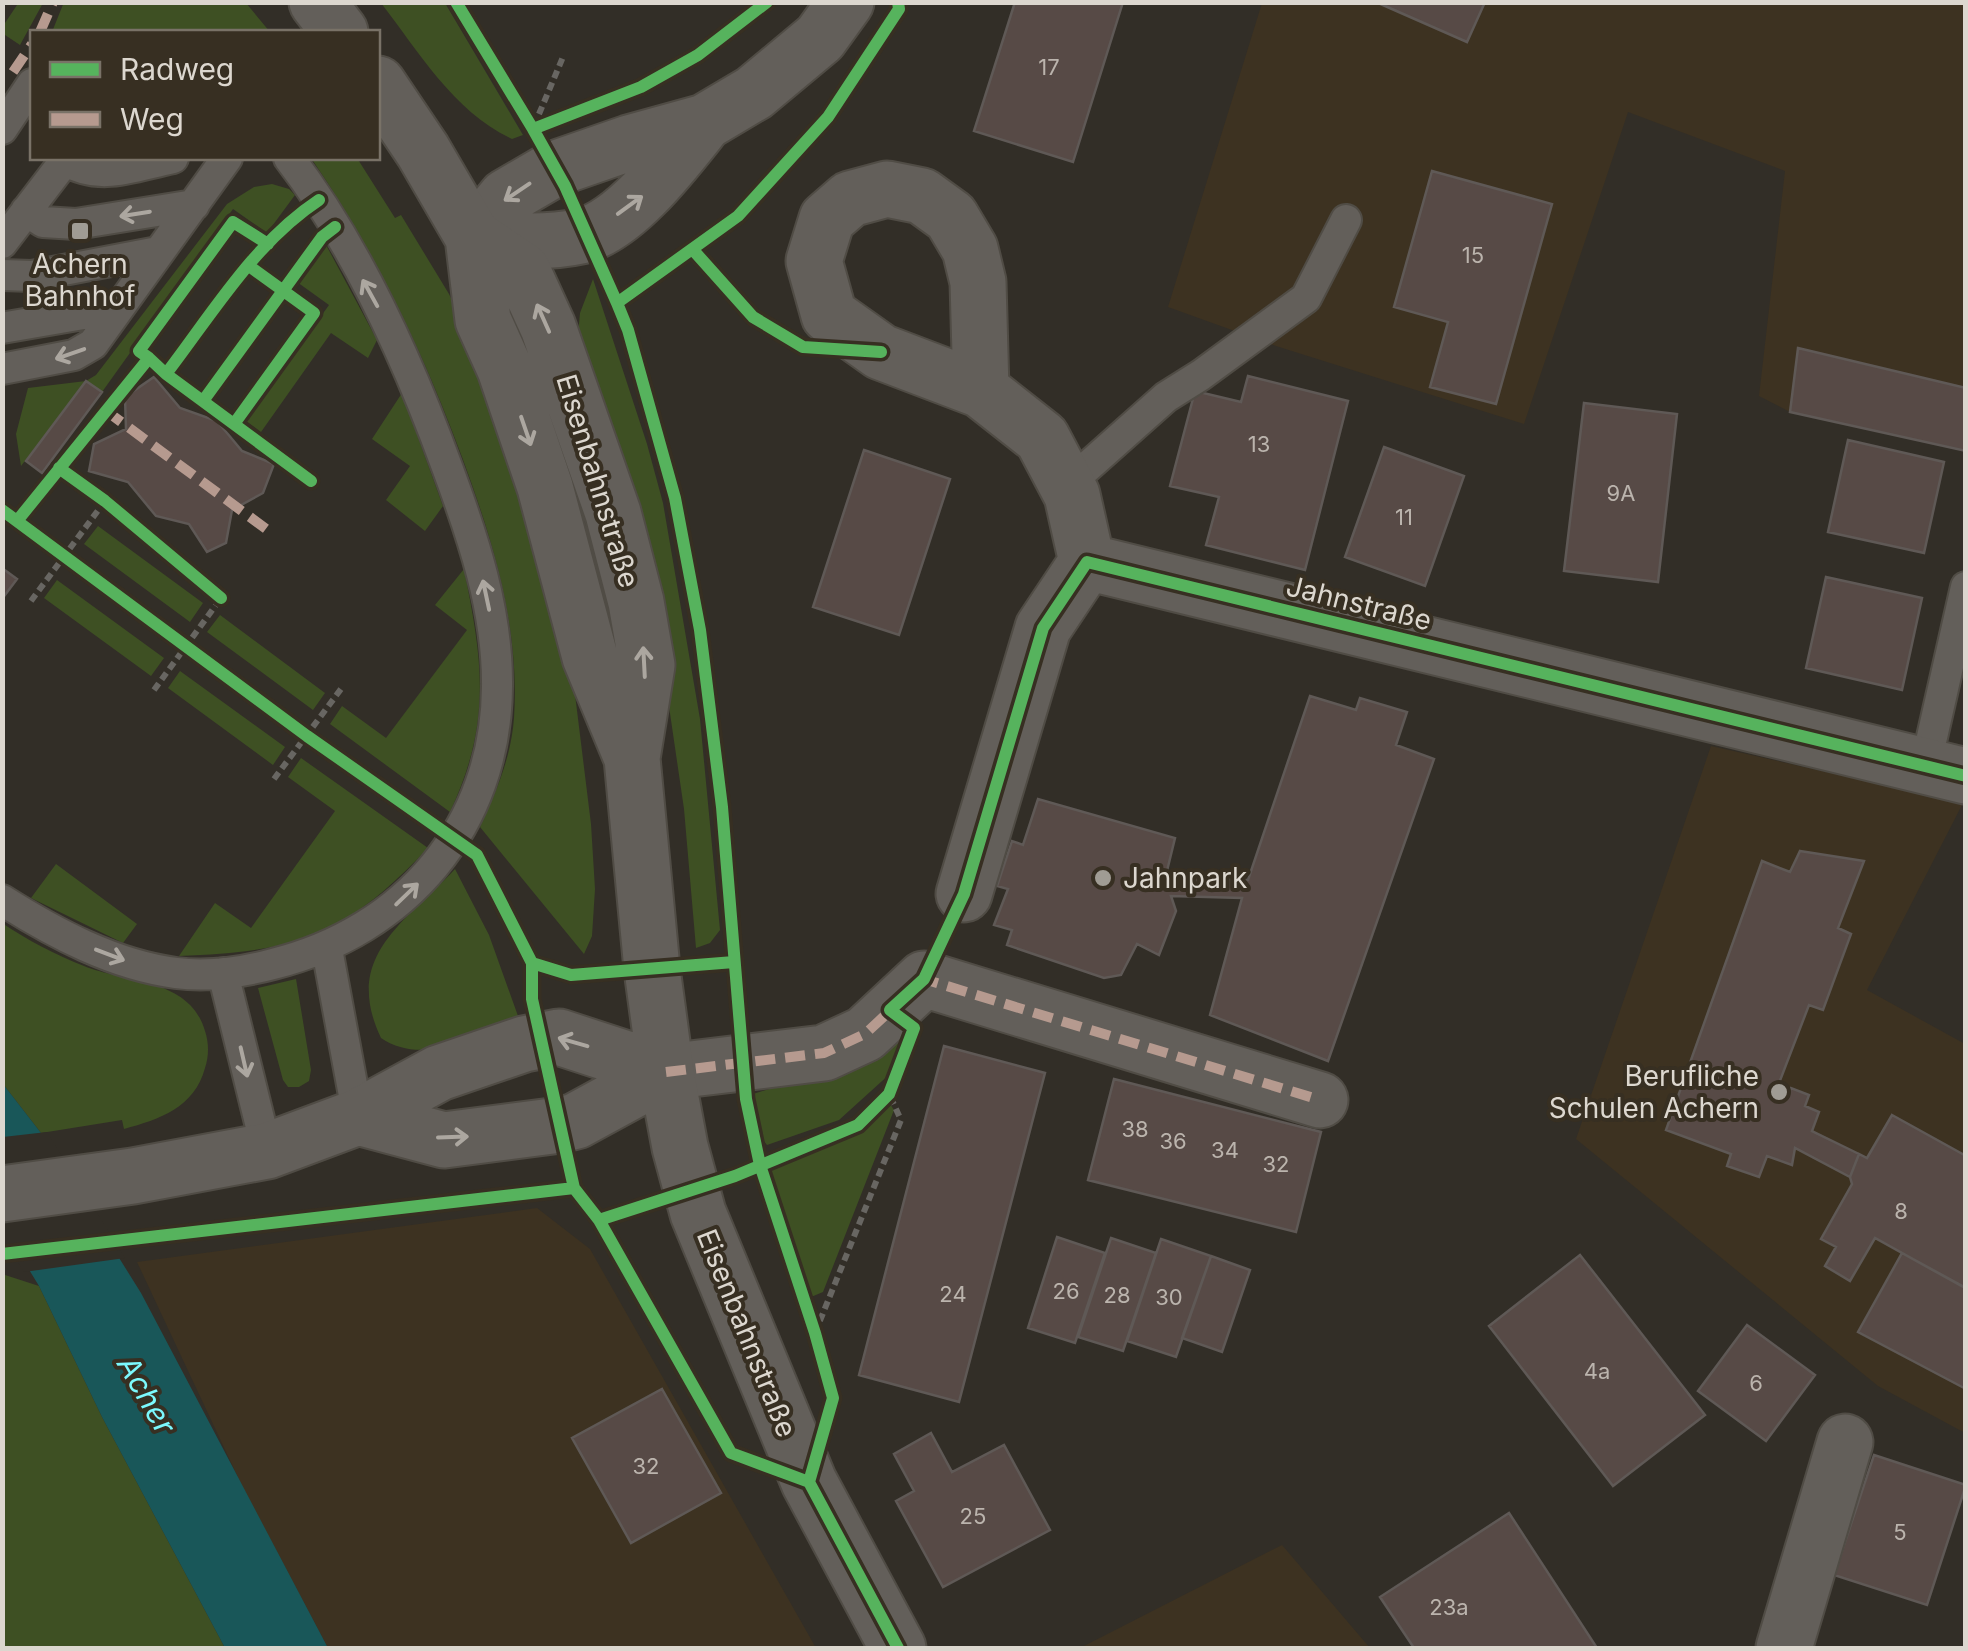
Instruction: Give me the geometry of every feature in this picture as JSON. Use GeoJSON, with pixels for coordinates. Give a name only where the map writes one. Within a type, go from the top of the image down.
{"type":"FeatureCollection","features":[{"type":"Feature","properties":{"kind":"street"},"geometry":{"type":"LineString","coordinates":[[317,2],[338,30]]}},
{"type":"Feature","properties":{"kind":"street"},"geometry":{"type":"LineString","coordinates":[[473,237],[506,197],[554,169],[705,122],[754,92],[820,38],[846,2]]}},
{"type":"Feature","properties":{"kind":"street","name":"Eisenbahnstraße"},"geometry":{"type":"LineString","coordinates":[[380,87],[473,237],[484,320],[546,487],[590,657],[632,758],[666,1072],[698,1214],[808,1482],[898,1648]]}},
{"type":"Feature","properties":{"kind":"street"},"geometry":{"type":"LineString","coordinates":[[473,237],[530,242],[585,236],[647,194],[705,122]]}},
{"type":"Feature","properties":{"kind":"street"},"geometry":{"type":"LineString","coordinates":[[964,894],[1044,628],[1087,562],[1072,495],[1042,438],[981,390]]}},
{"type":"Feature","properties":{"kind":"street","name":"Jahnstraße"},"geometry":{"type":"LineString","coordinates":[[1087,562],[1945,772]]}},
{"type":"Feature","properties":{"kind":"street"},"geometry":{"type":"LineString","coordinates":[[358,1117],[444,1140],[560,1125],[576,1121],[666,1072],[824,1052],[865,1034],[924,979],[1320,1100]]}},
{"type":"Feature","properties":{"kind":"street"},"geometry":{"type":"LineString","coordinates":[[2,1194],[133,1176],[268,1151],[358,1117],[439,1073],[541,1039],[559,1037],[666,1072]]}},
{"type":"Feature","properties":{"kind":"street"},"geometry":{"type":"LineString","coordinates":[[1784,1648],[1844,1442]]}},
{"type":"Feature","properties":{"kind":"lane"},"geometry":{"type":"LineString","coordinates":[[2,128],[30,87]]}},
{"type":"Feature","properties":{"kind":"lane"},"geometry":{"type":"LineString","coordinates":[[2,243],[64,160]]}},
{"type":"Feature","properties":{"kind":"lane"},"geometry":{"type":"LineString","coordinates":[[69,160],[83,171],[108,172],[163,160]]}},
{"type":"Feature","properties":{"kind":"lane"},"geometry":{"type":"LineString","coordinates":[[2,370],[74,355],[93,344],[226,160]]}},
{"type":"Feature","properties":{"kind":"lane"},"geometry":{"type":"LineString","coordinates":[[2,900],[74,940],[117,958],[178,973],[260,968],[328,949],[363,930],[441,858],[464,820],[490,756],[496,719],[496,642],[475,549],[419,390],[392,332],[335,228],[290,160]]}},
{"type":"Feature","properties":{"kind":"lane"},"geometry":{"type":"LineString","coordinates":[[26,211],[43,222],[76,224],[194,205]]}},
{"type":"Feature","properties":{"kind":"lane"},"geometry":{"type":"LineString","coordinates":[[1066,485],[1166,397],[1306,298],[1346,220]]}},
{"type":"Feature","properties":{"kind":"lane"},"geometry":{"type":"LineString","coordinates":[[2,275],[32,276],[158,252]]}},
{"type":"Feature","properties":{"kind":"lane"},"geometry":{"type":"LineString","coordinates":[[2,328],[118,308]]}},
{"type":"Feature","properties":{"kind":"lane"},"geometry":{"type":"LineString","coordinates":[[1945,772],[1966,586]]}},
{"type":"Feature","properties":{"kind":"lane"},"geometry":{"type":"LineString","coordinates":[[328,949],[358,1117]]}},
{"type":"Feature","properties":{"kind":"lane"},"geometry":{"type":"LineString","coordinates":[[223,973],[268,1151]]}},
{"type":"Feature","properties":{"kind":"path"},"geometry":{"type":"LineString","coordinates":[[533,128],[562,58]]}},
{"type":"Feature","properties":{"kind":"path"},"geometry":{"type":"LineString","coordinates":[[522,112],[533,128]]}},
{"type":"Feature","properties":{"kind":"path"},"geometry":{"type":"LineString","coordinates":[[533,128],[551,122]]}},
{"type":"Feature","properties":{"kind":"path"},"geometry":{"type":"LineString","coordinates":[[30,601],[105,501]]}},
{"type":"Feature","properties":{"kind":"path"},"geometry":{"type":"LineString","coordinates":[[154,690],[221,598]]}},
{"type":"Feature","properties":{"kind":"path"},"geometry":{"type":"LineString","coordinates":[[274,780],[341,690]]}},
{"type":"Feature","properties":{"kind":"path"},"geometry":{"type":"LineString","coordinates":[[816,1333],[901,1120],[889,1094]]}},
{"type":"Feature","properties":{"kind":"shaded area"},"geometry":{"type":"Polygon","coordinates":[[[1262,3],[1965,3],[1965,451],[1790,412],[1759,396],[1785,171],[1628,112],[1524,424],[1276,346],[1168,307],[1262,3]]]}},
{"type":"Feature","properties":{"kind":"shaded area","name":"Berufliche Schulen Achern"},"geometry":{"type":"Polygon","coordinates":[[[1711,746],[1963,803],[1867,990],[1965,1044],[1965,1433],[1878,1386],[1576,1139],[1711,746]]]}},
{"type":"Feature","properties":{"kind":"shaded area"},"geometry":{"type":"Polygon","coordinates":[[[537,1208],[590,1249],[816,1648],[328,1648],[243,1488],[137,1262],[537,1208]]]}},
{"type":"Feature","properties":{"kind":"shaded area"},"geometry":{"type":"Polygon","coordinates":[[[1282,1545],[1370,1648],[1080,1648],[1282,1545]]]}},
{"type":"Feature","properties":{"kind":"green space"},"geometry":{"type":"Polygon","coordinates":[[[19,2],[43,3],[20,45],[2,33],[19,2]]]}},
{"type":"Feature","properties":{"kind":"green space"},"geometry":{"type":"Polygon","coordinates":[[[64,2],[246,3],[268,30],[53,30],[64,2]]]}},
{"type":"Feature","properties":{"kind":"green space"},"geometry":{"type":"Polygon","coordinates":[[[381,3],[445,3],[523,135],[512,139],[472,113],[439,79],[381,3]]]}},
{"type":"Feature","properties":{"kind":"green space"},"geometry":{"type":"Polygon","coordinates":[[[312,160],[358,160],[395,218],[401,215],[449,294],[482,362],[572,670],[595,889],[592,936],[584,954],[480,827],[506,761],[514,718],[513,651],[502,585],[473,489],[414,341],[377,266],[312,160]]]}},
{"type":"Feature","properties":{"kind":"green space"},"geometry":{"type":"Polygon","coordinates":[[[272,184],[295,195],[267,233],[233,209],[102,392],[86,381],[96,375],[227,204],[254,187],[272,184]]]}},
{"type":"Feature","properties":{"kind":"green space"},"geometry":{"type":"Polygon","coordinates":[[[325,243],[377,340],[368,358],[331,333],[261,432],[246,421],[329,305],[297,282],[325,243]]]}},
{"type":"Feature","properties":{"kind":"green space"},"geometry":{"type":"Polygon","coordinates":[[[593,279],[663,503],[700,719],[720,930],[710,943],[696,948],[684,809],[659,638],[578,335],[580,313],[593,279]]]}},
{"type":"Feature","properties":{"kind":"green space"},"geometry":{"type":"Polygon","coordinates":[[[86,381],[21,466],[16,434],[28,388],[86,381]]]}},
{"type":"Feature","properties":{"kind":"green space"},"geometry":{"type":"Polygon","coordinates":[[[402,393],[443,506],[425,531],[386,500],[410,466],[372,439],[402,393]]]}},
{"type":"Feature","properties":{"kind":"green space"},"geometry":{"type":"Polygon","coordinates":[[[98,526],[203,603],[190,622],[84,544],[98,526]]]}},
{"type":"Feature","properties":{"kind":"green space"},"geometry":{"type":"Polygon","coordinates":[[[464,569],[476,634],[480,692],[473,749],[450,812],[330,724],[342,706],[386,738],[467,630],[435,605],[464,569]]]}},
{"type":"Feature","properties":{"kind":"green space"},"geometry":{"type":"Polygon","coordinates":[[[57,580],[164,658],[151,676],[44,598],[57,580]]]}},
{"type":"Feature","properties":{"kind":"green space"},"geometry":{"type":"Polygon","coordinates":[[[220,615],[325,693],[313,710],[207,632],[220,615]]]}},
{"type":"Feature","properties":{"kind":"green space"},"geometry":{"type":"Polygon","coordinates":[[[180,671],[285,747],[273,765],[168,688],[180,671]]]}},
{"type":"Feature","properties":{"kind":"green space"},"geometry":{"type":"Polygon","coordinates":[[[301,758],[428,848],[371,901],[317,933],[257,950],[179,956],[215,903],[251,928],[335,811],[288,777],[301,758]]]}},
{"type":"Feature","properties":{"kind":"green space"},"geometry":{"type":"Polygon","coordinates":[[[56,864],[137,924],[123,943],[31,898],[56,864]]]}},
{"type":"Feature","properties":{"kind":"green space"},"geometry":{"type":"Polygon","coordinates":[[[455,869],[489,935],[518,1016],[450,1045],[415,1050],[398,1046],[381,1038],[371,1009],[369,985],[374,963],[399,925],[455,869]]]}},
{"type":"Feature","properties":{"kind":"green space"},"geometry":{"type":"Polygon","coordinates":[[[2,923],[73,962],[155,985],[186,1001],[197,1014],[208,1045],[205,1068],[193,1093],[163,1116],[124,1129],[122,1120],[41,1133],[3,1084],[2,923]]]}},
{"type":"Feature","properties":{"kind":"green space"},"geometry":{"type":"Polygon","coordinates":[[[296,979],[311,1070],[309,1081],[299,1087],[288,1087],[258,988],[296,979]]]}},
{"type":"Feature","properties":{"kind":"green space"},"geometry":{"type":"Polygon","coordinates":[[[890,1036],[900,1041],[892,1072],[839,1120],[767,1145],[759,1135],[753,1094],[838,1067],[890,1036]]]}},
{"type":"Feature","properties":{"kind":"green space"},"geometry":{"type":"Polygon","coordinates":[[[890,1104],[894,1110],[823,1292],[811,1297],[769,1167],[863,1129],[890,1104]]]}},
{"type":"Feature","properties":{"kind":"green space"},"geometry":{"type":"Polygon","coordinates":[[[2,1274],[39,1286],[102,1417],[225,1648],[3,1648],[2,1274]]]}},
{"type":"Feature","properties":{"kind":"water","name":"Acher"},"geometry":{"type":"Polygon","coordinates":[[[3,1084],[41,1133],[141,1293],[328,1648],[225,1648],[102,1417],[39,1286],[3,1227],[3,1084]]]}},
{"type":"Feature","properties":{"kind":"pier"},"geometry":{"type":"Polygon","coordinates":[[[47,1132],[125,1258],[24,1272],[2,1237],[3,1137],[47,1132]]]}},
{"type":"Feature","properties":{"kind":"building"},"geometry":{"type":"Polygon","coordinates":[[[1015,2],[1123,2],[1073,162],[974,131],[1015,2]]]}},
{"type":"Feature","properties":{"kind":"building"},"geometry":{"type":"Polygon","coordinates":[[[1376,2],[1485,2],[1467,42],[1376,2]]]}},
{"type":"Feature","properties":{"kind":"building"},"geometry":{"type":"Polygon","coordinates":[[[1432,171],[1552,204],[1496,404],[1430,387],[1448,322],[1394,307],[1432,171]]]}},
{"type":"Feature","properties":{"kind":"building"},"geometry":{"type":"Polygon","coordinates":[[[1798,348],[1966,388],[1966,451],[1790,412],[1798,348]]]}},
{"type":"Feature","properties":{"kind":"building"},"geometry":{"type":"Polygon","coordinates":[[[1248,376],[1348,401],[1305,570],[1206,545],[1219,497],[1170,486],[1195,391],[1241,402],[1248,376]]]}},
{"type":"Feature","properties":{"kind":"building"},"geometry":{"type":"Polygon","coordinates":[[[154,377],[180,408],[217,421],[242,451],[274,464],[263,493],[232,510],[226,543],[207,552],[189,524],[156,516],[128,482],[89,471],[94,444],[126,429],[125,397],[154,377]]]}},
{"type":"Feature","properties":{"kind":"building"},"geometry":{"type":"Polygon","coordinates":[[[86,381],[102,392],[42,473],[26,461],[86,381]]]}},
{"type":"Feature","properties":{"kind":"building"},"geometry":{"type":"Polygon","coordinates":[[[1584,403],[1677,414],[1658,582],[1564,571],[1584,403]]]}},
{"type":"Feature","properties":{"kind":"building"},"geometry":{"type":"Polygon","coordinates":[[[1848,440],[1944,462],[1924,553],[1828,532],[1848,440]]]}},
{"type":"Feature","properties":{"kind":"building"},"geometry":{"type":"Polygon","coordinates":[[[1384,447],[1464,476],[1425,586],[1345,557],[1384,447]]]}},
{"type":"Feature","properties":{"kind":"building"},"geometry":{"type":"Polygon","coordinates":[[[864,450],[950,479],[899,635],[813,607],[864,450]]]}},
{"type":"Feature","properties":{"kind":"building"},"geometry":{"type":"Polygon","coordinates":[[[2,568],[17,579],[2,599],[2,568]]]}},
{"type":"Feature","properties":{"kind":"building"},"geometry":{"type":"Polygon","coordinates":[[[1826,577],[1922,598],[1902,690],[1806,668],[1826,577]]]}},
{"type":"Feature","properties":{"kind":"building","name":"Jahnpark"},"geometry":{"type":"Polygon","coordinates":[[[1310,696],[1356,710],[1360,698],[1407,712],[1396,745],[1434,759],[1328,1061],[1210,1015],[1242,898],[1171,896],[1176,911],[1159,955],[1137,944],[1121,975],[1104,978],[1007,945],[1012,930],[994,925],[1008,889],[997,886],[1012,841],[1023,845],[1038,799],[1175,838],[1166,875],[1248,880],[1310,696]]]}},
{"type":"Feature","properties":{"kind":"building"},"geometry":{"type":"Polygon","coordinates":[[[1800,851],[1864,861],[1838,928],[1851,934],[1823,1010],[1809,1005],[1776,1091],[1787,1097],[1791,1088],[1809,1095],[1805,1106],[1819,1112],[1812,1131],[1859,1154],[1850,1177],[1795,1148],[1792,1165],[1767,1156],[1759,1177],[1727,1166],[1731,1154],[1666,1130],[1762,861],[1790,872],[1800,851]]]}},
{"type":"Feature","properties":{"kind":"building"},"geometry":{"type":"Polygon","coordinates":[[[944,1046],[1045,1073],[959,1402],[859,1375],[944,1046]]]}},
{"type":"Feature","properties":{"kind":"building"},"geometry":{"type":"Polygon","coordinates":[[[1114,1079],[1321,1132],[1296,1232],[1088,1180],[1114,1079]]]}},
{"type":"Feature","properties":{"kind":"building"},"geometry":{"type":"Polygon","coordinates":[[[1892,1115],[1966,1156],[1965,1288],[1875,1238],[1850,1281],[1825,1266],[1836,1247],[1821,1239],[1852,1184],[1850,1177],[1859,1154],[1867,1158],[1892,1115]]]}},
{"type":"Feature","properties":{"kind":"building"},"geometry":{"type":"Polygon","coordinates":[[[1057,1237],[1105,1253],[1075,1343],[1028,1328],[1057,1237]]]}},
{"type":"Feature","properties":{"kind":"building"},"geometry":{"type":"Polygon","coordinates":[[[1111,1238],[1156,1253],[1123,1351],[1078,1337],[1111,1238]]]}},
{"type":"Feature","properties":{"kind":"building"},"geometry":{"type":"Polygon","coordinates":[[[1161,1239],[1211,1256],[1176,1357],[1127,1341],[1161,1239]]]}},
{"type":"Feature","properties":{"kind":"building"},"geometry":{"type":"Polygon","coordinates":[[[1902,1253],[1966,1288],[1966,1389],[1858,1332],[1902,1253]]]}},
{"type":"Feature","properties":{"kind":"building"},"geometry":{"type":"Polygon","coordinates":[[[1580,1255],[1705,1415],[1613,1486],[1489,1326],[1580,1255]]]}},
{"type":"Feature","properties":{"kind":"building"},"geometry":{"type":"Polygon","coordinates":[[[1211,1256],[1250,1270],[1222,1352],[1182,1338],[1211,1256]]]}},
{"type":"Feature","properties":{"kind":"building"},"geometry":{"type":"Polygon","coordinates":[[[1747,1325],[1815,1375],[1766,1441],[1698,1391],[1747,1325]]]}},
{"type":"Feature","properties":{"kind":"building"},"geometry":{"type":"Polygon","coordinates":[[[662,1389],[721,1493],[631,1543],[572,1438],[662,1389]]]}},
{"type":"Feature","properties":{"kind":"building"},"geometry":{"type":"Polygon","coordinates":[[[931,1433],[952,1472],[1004,1445],[1050,1530],[943,1587],[896,1501],[914,1491],[894,1454],[931,1433]]]}},
{"type":"Feature","properties":{"kind":"building"},"geometry":{"type":"Polygon","coordinates":[[[1874,1455],[1966,1485],[1927,1605],[1834,1575],[1874,1455]]]}},
{"type":"Feature","properties":{"kind":"building"},"geometry":{"type":"Polygon","coordinates":[[[1509,1513],[1597,1648],[1414,1648],[1380,1597],[1509,1513]]]}},
{"type":"Feature","properties":{"kind":"marked path"},"geometry":{"type":"LineString","coordinates":[[41,30],[53,2]]}},
{"type":"Feature","properties":{"kind":"marked path"},"geometry":{"type":"LineString","coordinates":[[13,72],[30,47]]}},
{"type":"Feature","properties":{"kind":"marked path"},"geometry":{"type":"LineString","coordinates":[[105,410],[273,534]]}},
{"type":"Feature","properties":{"kind":"marked path"},"geometry":{"type":"LineString","coordinates":[[920,983],[924,979],[1320,1100]]}},
{"type":"Feature","properties":{"kind":"marked path"},"geometry":{"type":"LineString","coordinates":[[666,1072],[824,1053],[865,1034],[894,1007]]}},
{"type":"Feature","properties":{"kind":"cycle path"},"geometry":{"type":"LineString","coordinates":[[456,2],[533,129],[641,87],[698,55],[767,2]]}},
{"type":"Feature","properties":{"kind":"cycle path"},"geometry":{"type":"LineString","coordinates":[[809,1482],[833,1398],[760,1165],[746,1099],[722,807],[700,630],[675,498],[617,303],[738,216],[828,117],[899,9],[898,2]]}},
{"type":"Feature","properties":{"kind":"cycle path"},"geometry":{"type":"LineString","coordinates":[[533,129],[565,186],[617,303]]}},
{"type":"Feature","properties":{"kind":"cycle path"},"geometry":{"type":"LineString","coordinates":[[17,521],[149,358],[166,374],[255,258],[319,200]]}},
{"type":"Feature","properties":{"kind":"cycle path"},"geometry":{"type":"LineString","coordinates":[[149,358],[139,351],[233,222],[268,244]]}},
{"type":"Feature","properties":{"kind":"cycle path"},"geometry":{"type":"LineString","coordinates":[[203,401],[322,237],[335,227]]}},
{"type":"Feature","properties":{"kind":"cycle path"},"geometry":{"type":"LineString","coordinates":[[694,251],[753,317],[803,347],[881,352]]}},
{"type":"Feature","properties":{"kind":"cycle path"},"geometry":{"type":"LineString","coordinates":[[234,424],[314,313],[249,266]]}},
{"type":"Feature","properties":{"kind":"cycle path"},"geometry":{"type":"LineString","coordinates":[[166,374],[311,481]]}},
{"type":"Feature","properties":{"kind":"cycle path"},"geometry":{"type":"LineString","coordinates":[[59,468],[105,501],[221,598]]}},
{"type":"Feature","properties":{"kind":"cycle path"},"geometry":{"type":"LineString","coordinates":[[2,510],[307,736],[477,855],[532,963],[532,999],[574,1188],[599,1220],[731,1453],[809,1482]]}},
{"type":"Feature","properties":{"kind":"cycle path"},"geometry":{"type":"LineString","coordinates":[[599,1220],[735,1176],[858,1125],[889,1094],[914,1028],[890,1010],[924,979],[964,894],[1043,628],[1087,562],[1966,776]]}},
{"type":"Feature","properties":{"kind":"cycle path"},"geometry":{"type":"LineString","coordinates":[[532,963],[571,975],[734,962]]}},
{"type":"Feature","properties":{"kind":"cycle path"},"geometry":{"type":"LineString","coordinates":[[2,1254],[574,1188]]}},
{"type":"Feature","properties":{"kind":"cycle path"},"geometry":{"type":"LineString","coordinates":[[809,1482],[898,1648]]}},
{"type":"Feature","properties":{"kind":"place","name":"Achern Bahnhof"},"geometry":{"type":"Point","coordinates":[80,231]}},
{"type":"Feature","properties":{"kind":"place","name":"Jahnpark"},"geometry":{"type":"Point","coordinates":[1103,878]}},
{"type":"Feature","properties":{"kind":"place","name":"Berufliche Schulen Achern"},"geometry":{"type":"Point","coordinates":[1779,1092]}}]}
